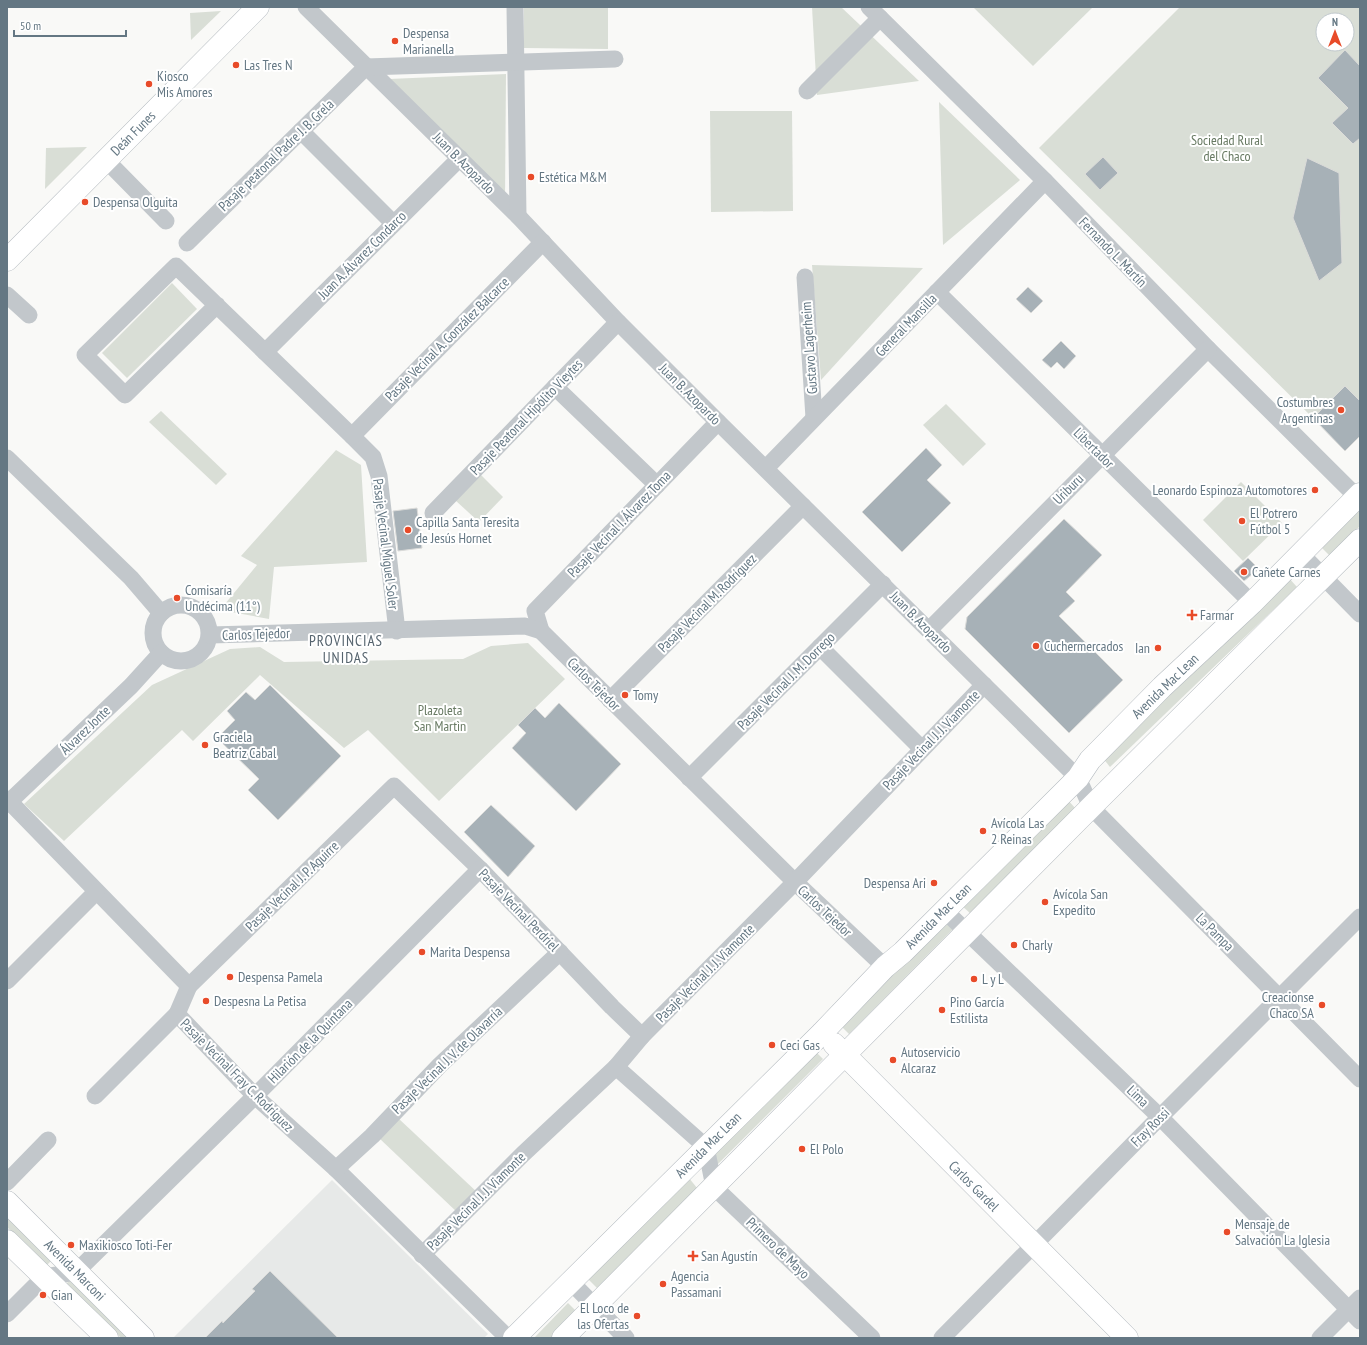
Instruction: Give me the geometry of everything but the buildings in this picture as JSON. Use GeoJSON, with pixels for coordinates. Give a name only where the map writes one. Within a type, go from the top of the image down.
{"type":"FeatureCollection","features":[{"type":"Feature","properties":{"kind":"main road","name":"Deán Funes"},"geometry":{"type":"LineString","coordinates":[[7,260],[258,7]]}},
{"type":"Feature","properties":{"kind":"main road","name":"Avenida Mac Lean"},"geometry":{"type":"LineString","coordinates":[[514,1338],[822,1033],[885,967],[1078,778],[1090,760],[1162,687],[1252,603],[1359,495]]}},
{"type":"Feature","properties":{"kind":"main road"},"geometry":{"type":"LineString","coordinates":[[563,1338],[966,932],[1360,540]]}},
{"type":"Feature","properties":{"kind":"main road","name":"Carlos Gardel"},"geometry":{"type":"LineString","coordinates":[[822,1033],[1127,1338]]}},
{"type":"Feature","properties":{"kind":"main road","name":"Avenida Marconi"},"geometry":{"type":"LineString","coordinates":[[7,1202],[143,1338]]}},
{"type":"Feature","properties":{"kind":"main road","name":"Avenida Marconi"},"geometry":{"type":"LineString","coordinates":[[7,1241],[107,1338]]}},
{"type":"Feature","properties":{"kind":"street","name":"Juan B. Azopardo"},"geometry":{"type":"LineString","coordinates":[[306,7],[518,216],[618,322],[718,422],[1078,778]]}},
{"type":"Feature","properties":{"kind":"street"},"geometry":{"type":"LineString","coordinates":[[515,7],[518,216]]}},
{"type":"Feature","properties":{"kind":"street"},"geometry":{"type":"LineString","coordinates":[[807,91],[875,12]]}},
{"type":"Feature","properties":{"kind":"street","name":"Fernando L. Martín"},"geometry":{"type":"LineString","coordinates":[[875,12],[1045,181],[1208,349],[1359,495]]}},
{"type":"Feature","properties":{"kind":"street"},"geometry":{"type":"LineString","coordinates":[[366,67],[615,59]]}},
{"type":"Feature","properties":{"kind":"street","name":"Pasaje peatonal Padre J. B. Grela"},"geometry":{"type":"LineString","coordinates":[[187,242],[366,67]]}},
{"type":"Feature","properties":{"kind":"street"},"geometry":{"type":"LineString","coordinates":[[301,131],[393,223]]}},
{"type":"Feature","properties":{"kind":"street","name":"Juan A. Álvarez Condarco"},"geometry":{"type":"LineString","coordinates":[[264,352],[460,158]]}},
{"type":"Feature","properties":{"kind":"street"},"geometry":{"type":"LineString","coordinates":[[106,160],[166,221]]}},
{"type":"Feature","properties":{"kind":"street","name":"General Mansilla"},"geometry":{"type":"LineString","coordinates":[[766,468],[1045,181]]}},
{"type":"Feature","properties":{"kind":"street","name":"Pasaje Vecinal A. González Balcarce"},"geometry":{"type":"LineString","coordinates":[[352,436],[542,242]]}},
{"type":"Feature","properties":{"kind":"street"},"geometry":{"type":"LineString","coordinates":[[217,305],[125,395],[85,355],[176,266],[217,305],[264,352],[352,436]]}},
{"type":"Feature","properties":{"kind":"street","name":"Gustavo Lagerheim"},"geometry":{"type":"LineString","coordinates":[[805,277],[814,418]]}},
{"type":"Feature","properties":{"kind":"street","name":"Libertador"},"geometry":{"type":"LineString","coordinates":[[937,292],[1252,603]]}},
{"type":"Feature","properties":{"kind":"street"},"geometry":{"type":"LineString","coordinates":[[7,295],[29,316]]}},
{"type":"Feature","properties":{"kind":"street","name":"Pasaje Peatonal Hipólito Vieytes"},"geometry":{"type":"LineString","coordinates":[[433,513],[618,322]]}},
{"type":"Feature","properties":{"kind":"street","name":"Uriburu"},"geometry":{"type":"LineString","coordinates":[[928,630],[1208,349]]}},
{"type":"Feature","properties":{"kind":"street"},"geometry":{"type":"LineString","coordinates":[[555,387],[657,485]]}},
{"type":"Feature","properties":{"kind":"street","name":"Pasaje Vecinal I. Álvarez Toma"},"geometry":{"type":"LineString","coordinates":[[541,631],[535,611],[718,422]]}},
{"type":"Feature","properties":{"kind":"street","name":"Pasaje Vecinal Miguel Soler"},"geometry":{"type":"LineString","coordinates":[[352,436],[372,457],[379,476],[397,630]]}},
{"type":"Feature","properties":{"kind":"street"},"geometry":{"type":"LineString","coordinates":[[7,458],[131,578],[161,613]]}},
{"type":"Feature","properties":{"kind":"street","name":"Pasaje Vecinal M. Rodríguez"},"geometry":{"type":"LineString","coordinates":[[610,700],[803,506]]}},
{"type":"Feature","properties":{"kind":"street"},"geometry":{"type":"LineString","coordinates":[[1301,554],[1360,614]]}},
{"type":"Feature","properties":{"kind":"street","name":"Pasaje Vecinal J. M. Dorrego"},"geometry":{"type":"LineString","coordinates":[[690,778],[883,584]]}},
{"type":"Feature","properties":{"kind":"street"},"geometry":{"type":"LineString","coordinates":[[174,606],[190,606],[203,614],[209,628],[210,636],[204,650],[191,660],[175,660],[161,653],[156,647],[153,633],[157,619],[161,613],[174,606]]}},
{"type":"Feature","properties":{"kind":"street","name":"Carlos Tejedor"},"geometry":{"type":"LineString","coordinates":[[210,636],[525,626],[541,631],[795,882],[885,967]]}},
{"type":"Feature","properties":{"kind":"street"},"geometry":{"type":"LineString","coordinates":[[820,647],[922,749]]}},
{"type":"Feature","properties":{"kind":"street","name":"Álvarez Jonte"},"geometry":{"type":"LineString","coordinates":[[8,802],[131,686],[161,653]]}},
{"type":"Feature","properties":{"kind":"street","name":"Pasaje Vecinal J. J. Viamonte"},"geometry":{"type":"LineString","coordinates":[[422,1255],[524,1154],[616,1067],[642,1036],[795,882],[984,685]]}},
{"type":"Feature","properties":{"kind":"street","name":"La Pampa"},"geometry":{"type":"LineString","coordinates":[[1078,778],[1091,807],[1360,1079]]}},
{"type":"Feature","properties":{"kind":"street","name":"Pasaje Vecinal Perdriel"},"geometry":{"type":"LineString","coordinates":[[394,786],[480,869],[612,1007],[642,1036]]}},
{"type":"Feature","properties":{"kind":"street","name":"Pasaje Vecinal J. P. Aguirre"},"geometry":{"type":"LineString","coordinates":[[189,986],[394,786]]}},
{"type":"Feature","properties":{"kind":"street"},"geometry":{"type":"LineString","coordinates":[[8,802],[189,986]]}},
{"type":"Feature","properties":{"kind":"street","name":"Hilarión de la Quintana"},"geometry":{"type":"LineString","coordinates":[[76,1272],[255,1096],[480,869]]}},
{"type":"Feature","properties":{"kind":"street"},"geometry":{"type":"LineString","coordinates":[[7,981],[96,892]]}},
{"type":"Feature","properties":{"kind":"street","name":"Lima"},"geometry":{"type":"LineString","coordinates":[[944,910],[1160,1116],[1356,1309]]}},
{"type":"Feature","properties":{"kind":"street","name":"Fray Rossi"},"geometry":{"type":"LineString","coordinates":[[942,1338],[1160,1116],[1360,917]]}},
{"type":"Feature","properties":{"kind":"street","name":"Pasaje Vecinal J. V. de Olavarría"},"geometry":{"type":"LineString","coordinates":[[336,1169],[372,1136],[440,1065],[560,952]]}},
{"type":"Feature","properties":{"kind":"street","name":"Pasaje Vecinal Fray C. Rodríguez"},"geometry":{"type":"LineString","coordinates":[[189,986],[177,1014],[255,1096],[336,1169],[508,1338]]}},
{"type":"Feature","properties":{"kind":"street"},"geometry":{"type":"LineString","coordinates":[[95,1096],[177,1014]]}},
{"type":"Feature","properties":{"kind":"street"},"geometry":{"type":"LineString","coordinates":[[616,1067],[706,1147],[714,1187]]}},
{"type":"Feature","properties":{"kind":"street"},"geometry":{"type":"LineString","coordinates":[[7,1182],[48,1140]]}},
{"type":"Feature","properties":{"kind":"street","name":"Primero de Mayo"},"geometry":{"type":"LineString","coordinates":[[714,1187],[872,1338]]}},
{"type":"Feature","properties":{"kind":"street"},"geometry":{"type":"LineString","coordinates":[[7,1314],[44,1277],[76,1272]]}},
{"type":"Feature","properties":{"kind":"street"},"geometry":{"type":"LineString","coordinates":[[571,1282],[626,1338]]}},
{"type":"Feature","properties":{"kind":"street"},"geometry":{"type":"LineString","coordinates":[[1320,1338],[1356,1309]]}},
{"type":"Feature","properties":{"kind":"shaded area"},"geometry":{"type":"Polygon","coordinates":[[[332,1180],[488,1334],[484,1338],[173,1338],[332,1180]]]}},
{"type":"Feature","properties":{"kind":"green space"},"geometry":{"type":"Polygon","coordinates":[[[524,7],[608,7],[608,49],[524,48],[524,7]]]}},
{"type":"Feature","properties":{"kind":"green space"},"geometry":{"type":"Polygon","coordinates":[[[812,7],[841,7],[919,81],[817,95],[812,7]]]}},
{"type":"Feature","properties":{"kind":"green space"},"geometry":{"type":"Polygon","coordinates":[[[973,7],[1093,7],[1033,66],[973,7]]]}},
{"type":"Feature","properties":{"kind":"green space","name":"Sociedad Rural del Chaco"},"geometry":{"type":"Polygon","coordinates":[[[1180,7],[1360,7],[1360,401],[1345,386],[1313,418],[1039,148],[1180,7]]]}},
{"type":"Feature","properties":{"kind":"green space"},"geometry":{"type":"Polygon","coordinates":[[[221,11],[191,40],[190,13],[221,11]]]}},
{"type":"Feature","properties":{"kind":"green space"},"geometry":{"type":"Polygon","coordinates":[[[506,74],[505,199],[389,79],[506,74]]]}},
{"type":"Feature","properties":{"kind":"green space"},"geometry":{"type":"Polygon","coordinates":[[[939,102],[1020,180],[943,245],[939,102]]]}},
{"type":"Feature","properties":{"kind":"green space"},"geometry":{"type":"Polygon","coordinates":[[[710,111],[792,111],[793,211],[711,212],[710,111]]]}},
{"type":"Feature","properties":{"kind":"green space"},"geometry":{"type":"Polygon","coordinates":[[[87,147],[45,189],[46,148],[87,147]]]}},
{"type":"Feature","properties":{"kind":"green space"},"geometry":{"type":"Polygon","coordinates":[[[812,265],[923,268],[821,380],[812,265]]]}},
{"type":"Feature","properties":{"kind":"green space"},"geometry":{"type":"Polygon","coordinates":[[[172,283],[197,309],[127,378],[102,353],[172,283]]]}},
{"type":"Feature","properties":{"kind":"green space"},"geometry":{"type":"Polygon","coordinates":[[[946,404],[986,444],[963,466],[923,425],[946,404]]]}},
{"type":"Feature","properties":{"kind":"green space"},"geometry":{"type":"Polygon","coordinates":[[[161,411],[227,474],[216,485],[149,422],[161,411]]]}},
{"type":"Feature","properties":{"kind":"green space"},"geometry":{"type":"Polygon","coordinates":[[[336,450],[361,465],[367,562],[274,567],[269,619],[220,610],[257,565],[241,556],[336,450]]]}},
{"type":"Feature","properties":{"kind":"green space"},"geometry":{"type":"Polygon","coordinates":[[[480,474],[503,497],[479,522],[455,500],[480,474]]]}},
{"type":"Feature","properties":{"kind":"green space","name":"El Potrero Fútbol 5"},"geometry":{"type":"Polygon","coordinates":[[[1241,482],[1282,523],[1243,561],[1203,520],[1241,482]]]}},
{"type":"Feature","properties":{"kind":"green space"},"geometry":{"type":"Polygon","coordinates":[[[1360,505],[1360,526],[1330,556],[1320,546],[1360,505]]]}},
{"type":"Feature","properties":{"kind":"green space"},"geometry":{"type":"Polygon","coordinates":[[[1288,577],[1297,587],[1110,767],[1102,757],[1288,577]]]}},
{"type":"Feature","properties":{"kind":"green space","name":"Plazoleta San Martìn"},"geometry":{"type":"Polygon","coordinates":[[[528,643],[565,679],[439,801],[368,730],[344,748],[260,675],[193,741],[182,730],[64,841],[24,804],[152,685],[230,649],[260,647],[284,662],[463,659],[491,646],[528,643]]]}},
{"type":"Feature","properties":{"kind":"green space"},"geometry":{"type":"Polygon","coordinates":[[[1066,798],[1076,809],[971,914],[961,905],[1066,798]]]}},
{"type":"Feature","properties":{"kind":"green space"},"geometry":{"type":"Polygon","coordinates":[[[944,918],[954,928],[849,1034],[839,1024],[944,918]]]}},
{"type":"Feature","properties":{"kind":"green space"},"geometry":{"type":"Polygon","coordinates":[[[813,1049],[823,1059],[717,1165],[708,1155],[813,1049]]]}},
{"type":"Feature","properties":{"kind":"green space"},"geometry":{"type":"Polygon","coordinates":[[[398,1118],[479,1194],[459,1214],[379,1138],[398,1118]]]}},
{"type":"Feature","properties":{"kind":"green space"},"geometry":{"type":"Polygon","coordinates":[[[689,1178],[697,1188],[597,1288],[588,1279],[689,1178]]]}},
{"type":"Feature","properties":{"kind":"green space"},"geometry":{"type":"Polygon","coordinates":[[[7,1213],[53,1259],[46,1266],[7,1227],[7,1213]]]}},
{"type":"Feature","properties":{"kind":"green space"},"geometry":{"type":"Polygon","coordinates":[[[73,1277],[135,1338],[121,1338],[66,1284],[73,1277]]]}},
{"type":"Feature","properties":{"kind":"green space"},"geometry":{"type":"Polygon","coordinates":[[[568,1303],[577,1312],[551,1338],[534,1338],[568,1303]]]}},
{"type":"Feature","properties":{"kind":"place","name":"Despensa Marianella"},"geometry":{"type":"Point","coordinates":[395,41]}},
{"type":"Feature","properties":{"kind":"place","name":"Las Tres N"},"geometry":{"type":"Point","coordinates":[236,65]}},
{"type":"Feature","properties":{"kind":"place","name":"Kiosco Mis Amores"},"geometry":{"type":"Point","coordinates":[149,84]}},
{"type":"Feature","properties":{"kind":"place","name":"Estética M&M"},"geometry":{"type":"Point","coordinates":[531,177]}},
{"type":"Feature","properties":{"kind":"place","name":"Despensa Olguita"},"geometry":{"type":"Point","coordinates":[85,202]}},
{"type":"Feature","properties":{"kind":"place","name":"Costumbres Argentinas"},"geometry":{"type":"Point","coordinates":[1341,410]}},
{"type":"Feature","properties":{"kind":"place","name":"Leonardo Espinoza Automotores"},"geometry":{"type":"Point","coordinates":[1315,490]}},
{"type":"Feature","properties":{"kind":"place","name":"El Potrero Fútbol 5"},"geometry":{"type":"Point","coordinates":[1242,521]}},
{"type":"Feature","properties":{"kind":"place","name":"Capilla Santa Teresita de Jesús Hornet"},"geometry":{"type":"Point","coordinates":[408,530]}},
{"type":"Feature","properties":{"kind":"place","name":"Cañete Carnes"},"geometry":{"type":"Point","coordinates":[1244,572]}},
{"type":"Feature","properties":{"kind":"place","name":"Comisaría Undécima (11°)"},"geometry":{"type":"Point","coordinates":[177,598]}},
{"type":"Feature","properties":{"kind":"place","name":"Farmar"},"geometry":{"type":"Point","coordinates":[1192,615]}},
{"type":"Feature","properties":{"kind":"place","name":"Cuchermercados"},"geometry":{"type":"Point","coordinates":[1036,646]}},
{"type":"Feature","properties":{"kind":"place","name":"Ian"},"geometry":{"type":"Point","coordinates":[1158,648]}},
{"type":"Feature","properties":{"kind":"place","name":"Tomy"},"geometry":{"type":"Point","coordinates":[625,695]}},
{"type":"Feature","properties":{"kind":"place","name":"Graciela Beatriz Cabal"},"geometry":{"type":"Point","coordinates":[205,745]}},
{"type":"Feature","properties":{"kind":"place","name":"Avícola Las 2 Reinas"},"geometry":{"type":"Point","coordinates":[983,831]}},
{"type":"Feature","properties":{"kind":"place","name":"Despensa Ari"},"geometry":{"type":"Point","coordinates":[934,883]}},
{"type":"Feature","properties":{"kind":"place","name":"Avícola San Expedito"},"geometry":{"type":"Point","coordinates":[1045,902]}},
{"type":"Feature","properties":{"kind":"place","name":"Charly"},"geometry":{"type":"Point","coordinates":[1014,945]}},
{"type":"Feature","properties":{"kind":"place","name":"Marita Despensa"},"geometry":{"type":"Point","coordinates":[422,952]}},
{"type":"Feature","properties":{"kind":"place","name":"Despensa Pamela"},"geometry":{"type":"Point","coordinates":[230,977]}},
{"type":"Feature","properties":{"kind":"place","name":"L y L"},"geometry":{"type":"Point","coordinates":[974,979]}},
{"type":"Feature","properties":{"kind":"place","name":"Despesna La Petisa"},"geometry":{"type":"Point","coordinates":[206,1001]}},
{"type":"Feature","properties":{"kind":"place","name":"Creacionse Chaco SA"},"geometry":{"type":"Point","coordinates":[1322,1005]}},
{"type":"Feature","properties":{"kind":"place","name":"Pino García Estilista"},"geometry":{"type":"Point","coordinates":[942,1010]}},
{"type":"Feature","properties":{"kind":"place","name":"Ceci Gas"},"geometry":{"type":"Point","coordinates":[772,1045]}},
{"type":"Feature","properties":{"kind":"place","name":"Autoservicio Alcaraz"},"geometry":{"type":"Point","coordinates":[893,1060]}},
{"type":"Feature","properties":{"kind":"place","name":"El Polo"},"geometry":{"type":"Point","coordinates":[802,1149]}},
{"type":"Feature","properties":{"kind":"place","name":"Mensaje de Salvación La Iglesia"},"geometry":{"type":"Point","coordinates":[1227,1232]}},
{"type":"Feature","properties":{"kind":"place","name":"Maxikiosco Toti-Fer"},"geometry":{"type":"Point","coordinates":[71,1245]}},
{"type":"Feature","properties":{"kind":"place","name":"San Agustín"},"geometry":{"type":"Point","coordinates":[693,1256]}},
{"type":"Feature","properties":{"kind":"place","name":"Agencia Passamani"},"geometry":{"type":"Point","coordinates":[663,1284]}},
{"type":"Feature","properties":{"kind":"place","name":"Gian"},"geometry":{"type":"Point","coordinates":[43,1295]}},
{"type":"Feature","properties":{"kind":"place","name":"El Loco de las Ofertas"},"geometry":{"type":"Point","coordinates":[637,1316]}},
{"type":"Feature","properties":{"kind":"district","name":"PROVINCIAS UNIDAS"},"geometry":{"type":"Point","coordinates":[346,648]}}]}
